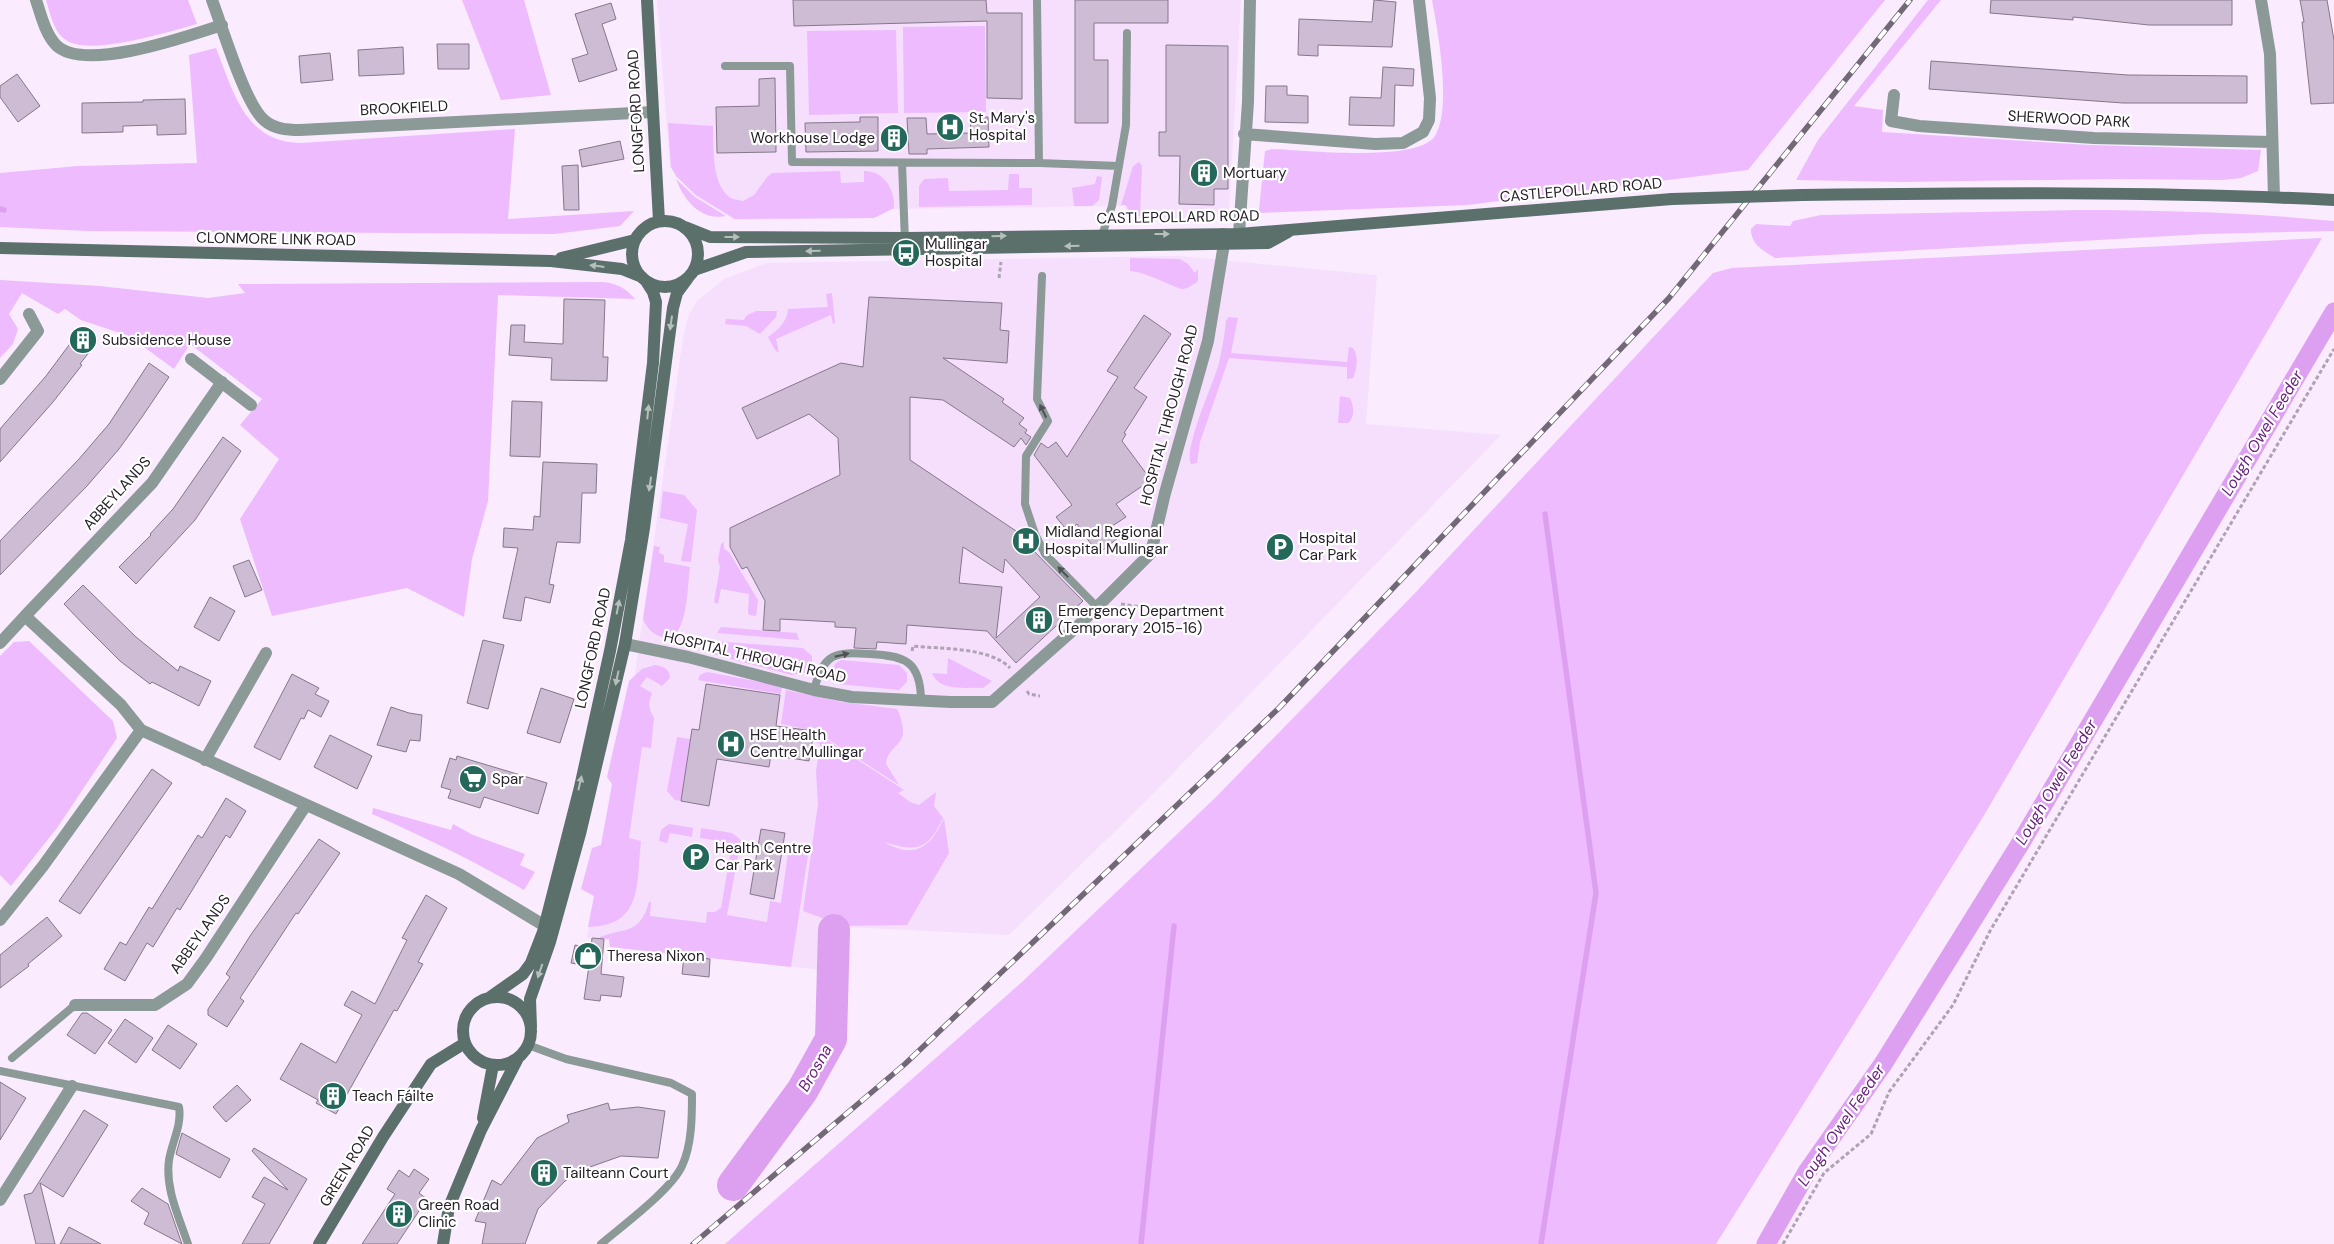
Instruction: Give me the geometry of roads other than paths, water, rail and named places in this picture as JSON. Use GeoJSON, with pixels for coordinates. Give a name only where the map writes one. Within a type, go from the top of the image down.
{"type":"FeatureCollection","features":[{"type":"Feature","properties":{"kind":"main road","name":"LONGFORD ROAD"},"geometry":{"type":"LineString","coordinates":[[646,0],[659,220]]}},
{"type":"Feature","properties":{"kind":"main road","name":"CASTLEPOLLARD ROAD"},"geometry":{"type":"LineString","coordinates":[[685,227],[710,236],[905,243],[1223,239],[1239,234],[1672,199],[1802,194],[2274,197],[2334,200]]}},
{"type":"Feature","properties":{"kind":"main road"},"geometry":{"type":"LineString","coordinates":[[443,1244],[449,1207],[481,1130],[517,1060],[528,1045],[530,999],[550,942],[588,800],[625,642],[644,528],[673,308],[677,293],[691,274],[698,262],[696,239],[685,227],[670,220],[659,220],[649,224],[640,231],[635,240],[632,250],[633,260],[644,279],[660,286],[669,287],[678,285],[691,274],[746,252],[905,243]]}},
{"type":"Feature","properties":{"kind":"main road"},"geometry":{"type":"LineString","coordinates":[[1223,239],[1268,243],[1292,230]]}},
{"type":"Feature","properties":{"kind":"main road","name":"CLONMORE LINK ROAD"},"geometry":{"type":"LineString","coordinates":[[551,261],[635,240]]}},
{"type":"Feature","properties":{"kind":"main road","name":"CLONMORE LINK ROAD"},"geometry":{"type":"LineString","coordinates":[[0,248],[551,261],[622,269],[644,279]]}},
{"type":"Feature","properties":{"kind":"main road","name":"LONGFORD ROAD"},"geometry":{"type":"LineString","coordinates":[[489,998],[523,974],[531,962],[546,926],[599,701],[631,540],[648,412],[656,302],[653,292],[644,279]]}},
{"type":"Feature","properties":{"kind":"main road"},"geometry":{"type":"LineString","coordinates":[[599,701],[614,650],[617,644],[625,642]]}},
{"type":"Feature","properties":{"kind":"main road"},"geometry":{"type":"LineString","coordinates":[[564,851],[573,846],[583,809],[588,800]]}},
{"type":"Feature","properties":{"kind":"main road"},"geometry":{"type":"LineString","coordinates":[[517,1060],[494,1065],[478,1059],[470,1052],[465,1043],[463,1024],[467,1015],[480,1001],[499,997],[516,1004],[528,1018],[530,1027]]}},
{"type":"Feature","properties":{"kind":"main road","name":"GREEN ROAD"},"geometry":{"type":"LineString","coordinates":[[319,1244],[383,1137],[431,1064],[465,1043]]}},
{"type":"Feature","properties":{"kind":"main road"},"geometry":{"type":"LineString","coordinates":[[481,1130],[494,1065]]}},
{"type":"Feature","properties":{"kind":"street"},"geometry":{"type":"LineString","coordinates":[[36,0],[49,35],[64,51],[90,54],[134,51],[222,25]]}},
{"type":"Feature","properties":{"kind":"street","name":"BROOKFIELD"},"geometry":{"type":"LineString","coordinates":[[212,0],[248,95],[257,113],[271,125],[280,128],[300,130],[653,112]]}},
{"type":"Feature","properties":{"kind":"street"},"geometry":{"type":"LineString","coordinates":[[1239,234],[1244,134],[1248,102],[1250,0]]}},
{"type":"Feature","properties":{"kind":"street"},"geometry":{"type":"LineString","coordinates":[[1244,134],[1375,144],[1403,143],[1423,132],[1429,120],[1430,98],[1419,0]]}},
{"type":"Feature","properties":{"kind":"street"},"geometry":{"type":"LineString","coordinates":[[2260,0],[2270,54],[2274,197]]}},
{"type":"Feature","properties":{"kind":"street","name":"SHERWOOD PARK"},"geometry":{"type":"LineString","coordinates":[[1894,95],[1891,121],[1919,126],[2094,138],[2272,142]]}},
{"type":"Feature","properties":{"kind":"street","name":"HOSPITAL THROUGH ROAD"},"geometry":{"type":"LineString","coordinates":[[625,642],[814,690],[852,697],[992,702],[1097,607],[1150,553],[1164,492],[1208,340],[1223,239]]}},
{"type":"Feature","properties":{"kind":"street"},"geometry":{"type":"LineString","coordinates":[[0,379],[38,331],[29,314]]}},
{"type":"Feature","properties":{"kind":"street"},"geometry":{"type":"LineString","coordinates":[[191,359],[251,405]]}},
{"type":"Feature","properties":{"kind":"street","name":"ABBEYLANDS"},"geometry":{"type":"LineString","coordinates":[[0,643],[152,483],[222,382]]}},
{"type":"Feature","properties":{"kind":"street"},"geometry":{"type":"LineString","coordinates":[[25,616],[121,705],[141,730],[459,874],[546,926]]}},
{"type":"Feature","properties":{"kind":"street"},"geometry":{"type":"LineString","coordinates":[[205,760],[266,653]]}},
{"type":"Feature","properties":{"kind":"street"},"geometry":{"type":"LineString","coordinates":[[0,920],[43,866],[141,730]]}},
{"type":"Feature","properties":{"kind":"street","name":"ABBEYLANDS"},"geometry":{"type":"LineString","coordinates":[[75,1005],[155,1005],[187,984],[306,805]]}},
{"type":"Feature","properties":{"kind":"street"},"geometry":{"type":"LineString","coordinates":[[0,1200],[72,1086]]}},
{"type":"Feature","properties":{"kind":"lane"},"geometry":{"type":"LineString","coordinates":[[1037,0],[1039,163]]}},
{"type":"Feature","properties":{"kind":"lane"},"geometry":{"type":"LineString","coordinates":[[1101,240],[1112,206],[1126,125],[1127,33]]}},
{"type":"Feature","properties":{"kind":"lane"},"geometry":{"type":"LineString","coordinates":[[725,66],[790,66],[792,162],[1039,163],[1119,166]]}},
{"type":"Feature","properties":{"kind":"lane"},"geometry":{"type":"LineString","coordinates":[[902,163],[905,243]]}},
{"type":"Feature","properties":{"kind":"lane"},"geometry":{"type":"LineString","coordinates":[[1042,276],[1037,399],[1048,421],[1026,456],[1025,504],[1035,534],[1045,554],[1097,607]]}},
{"type":"Feature","properties":{"kind":"lane"},"geometry":{"type":"LineString","coordinates":[[814,690],[818,675],[824,664],[844,652],[901,658],[909,662],[920,680],[921,699]]}},
{"type":"Feature","properties":{"kind":"lane"},"geometry":{"type":"LineString","coordinates":[[12,1058],[75,1005]]}},
{"type":"Feature","properties":{"kind":"lane"},"geometry":{"type":"LineString","coordinates":[[528,1045],[566,1059],[671,1083],[692,1094],[692,1119],[682,1166],[672,1182],[601,1244]]}},
{"type":"Feature","properties":{"kind":"lane"},"geometry":{"type":"LineString","coordinates":[[0,1071],[179,1107],[181,1120],[169,1162],[170,1196],[188,1244]]}},
{"type":"Feature","properties":{"kind":"waterway","name":"Brosna"},"geometry":{"type":"LineString","coordinates":[[0,209],[4,210]]}},
{"type":"Feature","properties":{"kind":"waterway","name":"Lough Owel Feeder"},"geometry":{"type":"LineString","coordinates":[[1766,1244],[1807,1172],[1883,1064],[2020,844],[2334,312]]}},
{"type":"Feature","properties":{"kind":"waterway"},"geometry":{"type":"LineString","coordinates":[[1541,1244],[1596,893],[1545,514]]}},
{"type":"Feature","properties":{"kind":"waterway"},"geometry":{"type":"LineString","coordinates":[[1141,1244],[1174,926]]}},
{"type":"Feature","properties":{"kind":"waterway","name":"Brosna"},"geometry":{"type":"LineString","coordinates":[[733,1185],[802,1091],[831,1039],[834,930]]}},
{"type":"Feature","properties":{"kind":"railway"},"geometry":{"type":"LineString","coordinates":[[693,1244],[905,1064],[1279,708],[1669,298],[1910,0]]}},
{"type":"Feature","properties":{"kind":"place","name":"St. Mary's Hospital"},"geometry":{"type":"Point","coordinates":[950,127]}},
{"type":"Feature","properties":{"kind":"place","name":"Workhouse Lodge"},"geometry":{"type":"Point","coordinates":[894,138]}},
{"type":"Feature","properties":{"kind":"place","name":"Mortuary"},"geometry":{"type":"Point","coordinates":[1204,173]}},
{"type":"Feature","properties":{"kind":"place","name":"Mullingar Hospital"},"geometry":{"type":"Point","coordinates":[906,253]}},
{"type":"Feature","properties":{"kind":"place","name":"Subsidence House"},"geometry":{"type":"Point","coordinates":[83,340]}},
{"type":"Feature","properties":{"kind":"place","name":"Midland Regional Hospital Mullingar"},"geometry":{"type":"Point","coordinates":[1026,541]}},
{"type":"Feature","properties":{"kind":"place","name":"Hospital Car Park"},"geometry":{"type":"Point","coordinates":[1280,547]}},
{"type":"Feature","properties":{"kind":"place","name":"Emergency Department (Temporary 2015-16)"},"geometry":{"type":"Point","coordinates":[1039,620]}},
{"type":"Feature","properties":{"kind":"place","name":"HSE Health Centre Mullingar"},"geometry":{"type":"Point","coordinates":[731,744]}},
{"type":"Feature","properties":{"kind":"place","name":"Spar"},"geometry":{"type":"Point","coordinates":[473,779]}},
{"type":"Feature","properties":{"kind":"place","name":"Health Centre Car Park"},"geometry":{"type":"Point","coordinates":[696,857]}},
{"type":"Feature","properties":{"kind":"place","name":"Theresa Nixon"},"geometry":{"type":"Point","coordinates":[588,956]}},
{"type":"Feature","properties":{"kind":"place","name":"Teach Fáilte"},"geometry":{"type":"Point","coordinates":[333,1096]}},
{"type":"Feature","properties":{"kind":"place","name":"Tailteann Court"},"geometry":{"type":"Point","coordinates":[544,1173]}},
{"type":"Feature","properties":{"kind":"place","name":"Green Road Clinic"},"geometry":{"type":"Point","coordinates":[399,1214]}}]}
